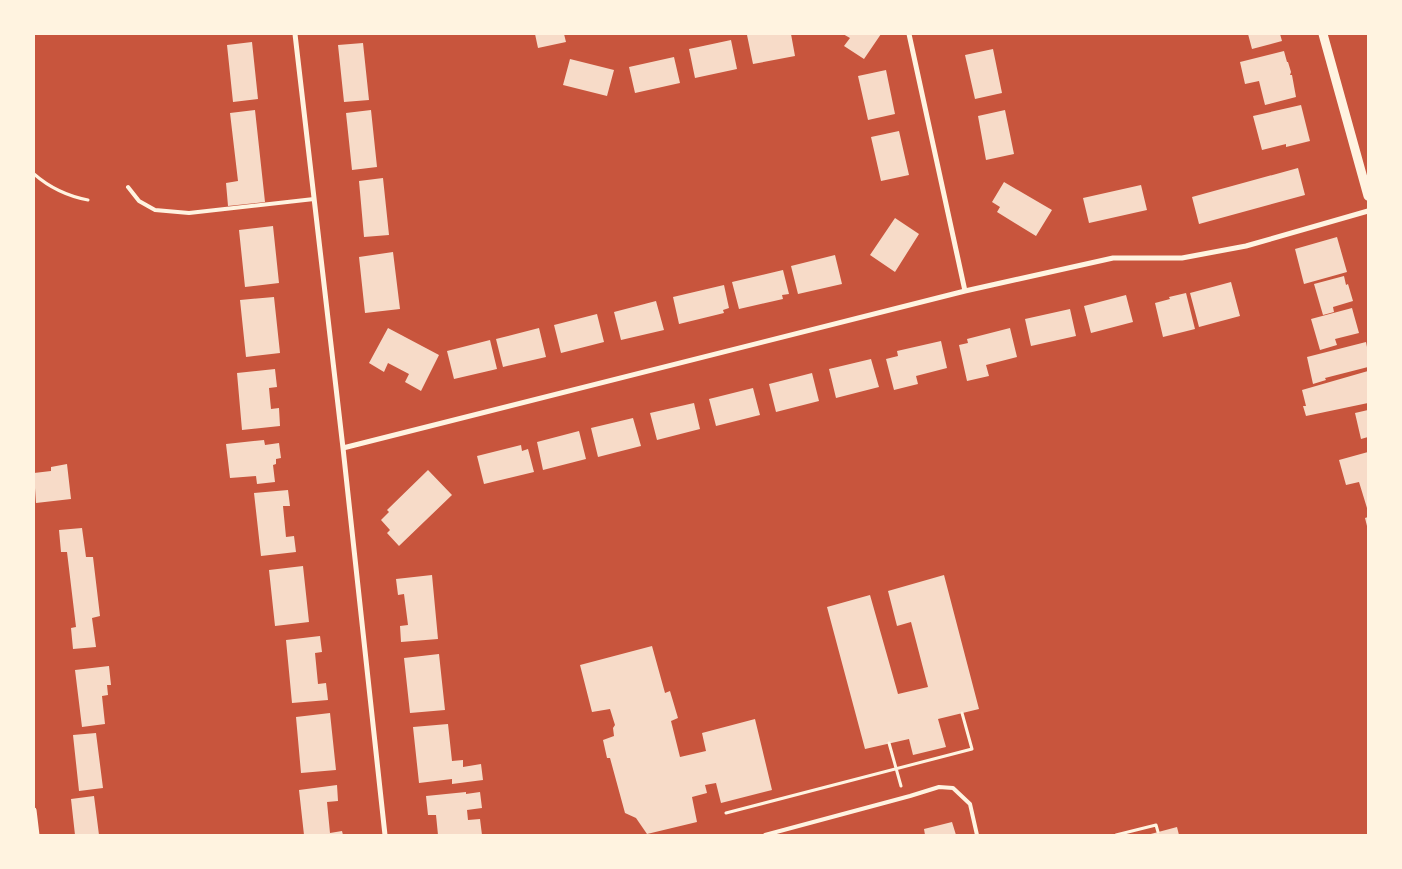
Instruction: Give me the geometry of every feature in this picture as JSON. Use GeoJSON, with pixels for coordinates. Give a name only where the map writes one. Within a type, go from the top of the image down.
{"type":"FeatureCollection","features":[{"type":"Feature","properties":{"kind":"street"},"geometry":{"type":"LineString","coordinates":[[295,34],[385,835]]}},
{"type":"Feature","properties":{"kind":"street"},"geometry":{"type":"LineString","coordinates":[[909,34],[965,291]]}},
{"type":"Feature","properties":{"kind":"street"},"geometry":{"type":"LineString","coordinates":[[1323,34],[1368,196]]}},
{"type":"Feature","properties":{"kind":"street"},"geometry":{"type":"LineString","coordinates":[[343,448],[965,291],[1113,258],[1182,258],[1246,246],[1368,211]]}},
{"type":"Feature","properties":{"kind":"street"},"geometry":{"type":"LineString","coordinates":[[34,810],[37,835]]}},
{"type":"Feature","properties":{"kind":"lane"},"geometry":{"type":"LineString","coordinates":[[128,187],[139,201],[155,210],[188,214],[314,198]]}},
{"type":"Feature","properties":{"kind":"lane"},"geometry":{"type":"LineString","coordinates":[[765,835],[910,796],[939,786],[953,788],[970,804],[977,835]]}},
{"type":"Feature","properties":{"kind":"path"},"geometry":{"type":"LineString","coordinates":[[34,174],[45,183],[70,197],[88,200]]}},
{"type":"Feature","properties":{"kind":"path"},"geometry":{"type":"LineString","coordinates":[[726,813],[972,749],[962,713]]}},
{"type":"Feature","properties":{"kind":"path"},"geometry":{"type":"LineString","coordinates":[[889,744],[901,786]]}},
{"type":"Feature","properties":{"kind":"path"},"geometry":{"type":"LineString","coordinates":[[1116,835],[1156,825],[1158,832]]}},
{"type":"Feature","properties":{"kind":"building"},"geometry":{"type":"Polygon","coordinates":[[[535,34],[564,34],[566,42],[538,48],[535,34]]]}},
{"type":"Feature","properties":{"kind":"building"},"geometry":{"type":"Polygon","coordinates":[[[791,34],[795,56],[753,64],[747,35],[791,34]]]}},
{"type":"Feature","properties":{"kind":"building"},"geometry":{"type":"Polygon","coordinates":[[[843,34],[881,34],[864,59],[844,46],[850,38],[843,34]]]}},
{"type":"Feature","properties":{"kind":"building"},"geometry":{"type":"Polygon","coordinates":[[[1248,34],[1280,34],[1282,41],[1252,49],[1248,34]]]}},
{"type":"Feature","properties":{"kind":"building"},"geometry":{"type":"Polygon","coordinates":[[[731,40],[737,69],[695,78],[689,49],[731,40]]]}},
{"type":"Feature","properties":{"kind":"building"},"geometry":{"type":"Polygon","coordinates":[[[252,42],[258,99],[233,102],[227,45],[252,42]]]}},
{"type":"Feature","properties":{"kind":"building"},"geometry":{"type":"Polygon","coordinates":[[[363,43],[369,100],[344,102],[338,45],[363,43]]]}},
{"type":"Feature","properties":{"kind":"building"},"geometry":{"type":"Polygon","coordinates":[[[993,49],[1002,93],[975,99],[965,55],[993,49]]]}},
{"type":"Feature","properties":{"kind":"building"},"geometry":{"type":"Polygon","coordinates":[[[1284,51],[1291,72],[1290,75],[1292,75],[1296,97],[1265,105],[1259,81],[1245,84],[1240,62],[1284,51]]]}},
{"type":"Feature","properties":{"kind":"building"},"geometry":{"type":"Polygon","coordinates":[[[674,57],[680,83],[635,93],[629,67],[674,57]]]}},
{"type":"Feature","properties":{"kind":"building"},"geometry":{"type":"Polygon","coordinates":[[[570,59],[614,70],[607,96],[563,85],[570,59]]]}},
{"type":"Feature","properties":{"kind":"building"},"geometry":{"type":"Polygon","coordinates":[[[886,70],[895,114],[868,120],[858,76],[886,70]]]}},
{"type":"Feature","properties":{"kind":"building"},"geometry":{"type":"Polygon","coordinates":[[[1301,105],[1310,141],[1262,150],[1253,116],[1301,105]]]}},
{"type":"Feature","properties":{"kind":"building"},"geometry":{"type":"Polygon","coordinates":[[[255,110],[265,202],[228,206],[226,183],[238,181],[230,113],[255,110]]]}},
{"type":"Feature","properties":{"kind":"building"},"geometry":{"type":"Polygon","coordinates":[[[371,110],[377,167],[352,170],[346,113],[371,110]]]}},
{"type":"Feature","properties":{"kind":"building"},"geometry":{"type":"Polygon","coordinates":[[[1005,110],[1014,154],[986,160],[978,116],[1005,110]]]}},
{"type":"Feature","properties":{"kind":"building"},"geometry":{"type":"Polygon","coordinates":[[[899,131],[909,175],[881,181],[871,137],[899,131]]]}},
{"type":"Feature","properties":{"kind":"building"},"geometry":{"type":"Polygon","coordinates":[[[1298,168],[1305,195],[1199,224],[1192,197],[1298,168]]]}},
{"type":"Feature","properties":{"kind":"building"},"geometry":{"type":"Polygon","coordinates":[[[383,178],[389,235],[364,237],[359,181],[383,178]]]}},
{"type":"Feature","properties":{"kind":"building"},"geometry":{"type":"Polygon","coordinates":[[[1004,182],[1052,210],[1036,236],[997,212],[1000,207],[992,202],[1004,182]]]}},
{"type":"Feature","properties":{"kind":"building"},"geometry":{"type":"Polygon","coordinates":[[[1141,185],[1147,210],[1089,223],[1083,198],[1141,185]]]}},
{"type":"Feature","properties":{"kind":"building"},"geometry":{"type":"Polygon","coordinates":[[[895,218],[919,234],[895,272],[870,255],[895,218]]]}},
{"type":"Feature","properties":{"kind":"building"},"geometry":{"type":"Polygon","coordinates":[[[273,226],[279,283],[245,287],[239,230],[273,226]]]}},
{"type":"Feature","properties":{"kind":"building"},"geometry":{"type":"Polygon","coordinates":[[[1337,237],[1347,272],[1304,284],[1295,249],[1337,237]]]}},
{"type":"Feature","properties":{"kind":"building"},"geometry":{"type":"Polygon","coordinates":[[[393,252],[400,309],[365,313],[359,257],[393,252]]]}},
{"type":"Feature","properties":{"kind":"building"},"geometry":{"type":"Polygon","coordinates":[[[835,255],[842,284],[798,294],[791,266],[835,255]]]}},
{"type":"Feature","properties":{"kind":"building"},"geometry":{"type":"Polygon","coordinates":[[[783,270],[789,294],[782,295],[783,299],[739,309],[732,282],[783,270]]]}},
{"type":"Feature","properties":{"kind":"building"},"geometry":{"type":"Polygon","coordinates":[[[1344,276],[1353,301],[1333,307],[1334,312],[1323,315],[1314,284],[1344,276]]]}},
{"type":"Feature","properties":{"kind":"building"},"geometry":{"type":"Polygon","coordinates":[[[1231,282],[1240,316],[1199,327],[1190,293],[1231,282]]]}},
{"type":"Feature","properties":{"kind":"building"},"geometry":{"type":"Polygon","coordinates":[[[724,285],[729,308],[723,310],[724,313],[679,324],[673,297],[724,285]]]}},
{"type":"Feature","properties":{"kind":"building"},"geometry":{"type":"Polygon","coordinates":[[[1186,293],[1195,329],[1163,337],[1155,303],[1186,293]]]}},
{"type":"Feature","properties":{"kind":"building"},"geometry":{"type":"Polygon","coordinates":[[[1126,295],[1133,322],[1091,333],[1084,306],[1126,295]]]}},
{"type":"Feature","properties":{"kind":"building"},"geometry":{"type":"Polygon","coordinates":[[[274,297],[280,353],[246,357],[240,300],[274,297]]]}},
{"type":"Feature","properties":{"kind":"building"},"geometry":{"type":"Polygon","coordinates":[[[656,301],[664,330],[621,340],[614,312],[656,301]]]}},
{"type":"Feature","properties":{"kind":"building"},"geometry":{"type":"Polygon","coordinates":[[[1352,308],[1359,333],[1335,339],[1337,345],[1320,350],[1311,319],[1352,308]]]}},
{"type":"Feature","properties":{"kind":"building"},"geometry":{"type":"Polygon","coordinates":[[[1070,309],[1076,336],[1031,346],[1025,319],[1070,309]]]}},
{"type":"Feature","properties":{"kind":"building"},"geometry":{"type":"Polygon","coordinates":[[[597,314],[604,342],[561,353],[554,325],[597,314]]]}},
{"type":"Feature","properties":{"kind":"building"},"geometry":{"type":"Polygon","coordinates":[[[388,328],[439,355],[421,391],[405,382],[409,374],[388,363],[384,372],[369,363],[388,328]]]}},
{"type":"Feature","properties":{"kind":"building"},"geometry":{"type":"Polygon","coordinates":[[[539,328],[546,357],[503,367],[496,339],[539,328]]]}},
{"type":"Feature","properties":{"kind":"building"},"geometry":{"type":"Polygon","coordinates":[[[1010,328],[1017,357],[986,365],[989,376],[967,381],[959,345],[968,343],[967,339],[1010,328]]]}},
{"type":"Feature","properties":{"kind":"building"},"geometry":{"type":"Polygon","coordinates":[[[490,340],[497,369],[454,379],[447,351],[490,340]]]}},
{"type":"Feature","properties":{"kind":"building"},"geometry":{"type":"Polygon","coordinates":[[[941,341],[947,368],[916,376],[918,384],[894,390],[886,359],[898,356],[897,351],[941,341]]]}},
{"type":"Feature","properties":{"kind":"building"},"geometry":{"type":"Polygon","coordinates":[[[1366,342],[1368,367],[1325,378],[1326,380],[1313,384],[1307,357],[1366,342]]]}},
{"type":"Feature","properties":{"kind":"building"},"geometry":{"type":"Polygon","coordinates":[[[871,359],[879,387],[836,398],[829,369],[871,359]]]}},
{"type":"Feature","properties":{"kind":"building"},"geometry":{"type":"Polygon","coordinates":[[[275,369],[277,387],[269,388],[271,409],[279,408],[280,426],[242,430],[237,373],[275,369]]]}},
{"type":"Feature","properties":{"kind":"building"},"geometry":{"type":"Polygon","coordinates":[[[1368,371],[1368,403],[1306,416],[1303,406],[1306,406],[1302,390],[1368,371]]]}},
{"type":"Feature","properties":{"kind":"building"},"geometry":{"type":"Polygon","coordinates":[[[812,373],[819,401],[776,412],[769,384],[812,373]]]}},
{"type":"Feature","properties":{"kind":"building"},"geometry":{"type":"Polygon","coordinates":[[[753,388],[760,415],[716,426],[709,399],[753,388]]]}},
{"type":"Feature","properties":{"kind":"building"},"geometry":{"type":"Polygon","coordinates":[[[694,403],[700,429],[657,440],[650,413],[694,403]]]}},
{"type":"Feature","properties":{"kind":"building"},"geometry":{"type":"Polygon","coordinates":[[[1368,410],[1368,437],[1361,439],[1355,413],[1368,410]]]}},
{"type":"Feature","properties":{"kind":"building"},"geometry":{"type":"Polygon","coordinates":[[[633,418],[641,446],[598,457],[591,428],[633,418]]]}},
{"type":"Feature","properties":{"kind":"building"},"geometry":{"type":"Polygon","coordinates":[[[579,431],[586,459],[543,470],[537,442],[579,431]]]}},
{"type":"Feature","properties":{"kind":"building"},"geometry":{"type":"Polygon","coordinates":[[[264,440],[265,445],[279,443],[281,458],[276,459],[276,464],[273,465],[275,482],[257,484],[256,476],[230,478],[226,444],[264,440]]]}},
{"type":"Feature","properties":{"kind":"building"},"geometry":{"type":"Polygon","coordinates":[[[521,445],[522,451],[528,449],[534,472],[484,484],[477,456],[521,445]]]}},
{"type":"Feature","properties":{"kind":"building"},"geometry":{"type":"Polygon","coordinates":[[[1368,452],[1367,508],[1359,482],[1346,485],[1339,460],[1368,452]]]}},
{"type":"Feature","properties":{"kind":"building"},"geometry":{"type":"Polygon","coordinates":[[[67,464],[71,499],[36,503],[34,473],[51,471],[51,467],[67,464]]]}},
{"type":"Feature","properties":{"kind":"building"},"geometry":{"type":"Polygon","coordinates":[[[428,470],[452,495],[399,546],[387,533],[390,530],[381,520],[389,512],[387,510],[428,470]]]}},
{"type":"Feature","properties":{"kind":"building"},"geometry":{"type":"Polygon","coordinates":[[[288,490],[290,506],[283,506],[286,537],[294,536],[296,552],[261,556],[254,493],[288,490]]]}},
{"type":"Feature","properties":{"kind":"building"},"geometry":{"type":"Polygon","coordinates":[[[1368,517],[1368,530],[1365,518],[1368,517]]]}},
{"type":"Feature","properties":{"kind":"building"},"geometry":{"type":"Polygon","coordinates":[[[82,528],[86,557],[93,557],[100,616],[92,618],[96,647],[73,649],[71,628],[76,627],[67,552],[61,552],[59,530],[82,528]]]}},
{"type":"Feature","properties":{"kind":"building"},"geometry":{"type":"Polygon","coordinates":[[[303,566],[309,622],[275,626],[269,570],[303,566]]]}},
{"type":"Feature","properties":{"kind":"building"},"geometry":{"type":"Polygon","coordinates":[[[432,575],[438,639],[401,642],[400,626],[408,625],[404,594],[398,595],[396,579],[432,575]]]}},
{"type":"Feature","properties":{"kind":"building"},"geometry":{"type":"Polygon","coordinates":[[[944,575],[979,709],[938,719],[946,747],[913,755],[909,739],[865,749],[827,607],[870,595],[898,694],[928,687],[911,622],[897,626],[888,591],[944,575]]]}},
{"type":"Feature","properties":{"kind":"building"},"geometry":{"type":"Polygon","coordinates":[[[320,636],[322,652],[315,653],[318,684],[326,683],[328,700],[292,703],[286,640],[320,636]]]}},
{"type":"Feature","properties":{"kind":"building"},"geometry":{"type":"Polygon","coordinates":[[[652,646],[665,693],[670,691],[678,718],[671,721],[680,757],[706,751],[702,733],[755,719],[772,790],[721,803],[716,783],[705,785],[707,793],[692,797],[697,822],[647,834],[636,818],[625,813],[610,758],[607,758],[603,740],[614,736],[613,728],[615,725],[610,709],[592,712],[580,665],[652,646]]]}},
{"type":"Feature","properties":{"kind":"building"},"geometry":{"type":"Polygon","coordinates":[[[439,654],[445,710],[410,713],[404,658],[439,654]]]}},
{"type":"Feature","properties":{"kind":"building"},"geometry":{"type":"Polygon","coordinates":[[[109,666],[111,685],[107,685],[108,695],[102,696],[105,724],[82,727],[75,670],[109,666]]]}},
{"type":"Feature","properties":{"kind":"building"},"geometry":{"type":"Polygon","coordinates":[[[330,713],[336,770],[301,773],[296,717],[330,713]]]}},
{"type":"Feature","properties":{"kind":"building"},"geometry":{"type":"Polygon","coordinates":[[[448,724],[452,761],[463,760],[463,767],[481,764],[483,780],[452,784],[452,779],[419,783],[413,727],[448,724]]]}},
{"type":"Feature","properties":{"kind":"building"},"geometry":{"type":"Polygon","coordinates":[[[96,733],[103,788],[79,791],[73,735],[96,733]]]}},
{"type":"Feature","properties":{"kind":"building"},"geometry":{"type":"Polygon","coordinates":[[[337,785],[338,801],[327,802],[330,833],[342,831],[343,835],[304,835],[299,790],[337,785]]]}},
{"type":"Feature","properties":{"kind":"building"},"geometry":{"type":"Polygon","coordinates":[[[466,792],[466,794],[480,792],[482,808],[467,810],[468,820],[480,819],[482,835],[438,835],[436,815],[428,815],[426,796],[466,792]]]}},
{"type":"Feature","properties":{"kind":"building"},"geometry":{"type":"Polygon","coordinates":[[[94,796],[99,835],[75,835],[71,799],[94,796]]]}},
{"type":"Feature","properties":{"kind":"building"},"geometry":{"type":"Polygon","coordinates":[[[952,822],[956,835],[925,835],[924,829],[952,822]]]}},
{"type":"Feature","properties":{"kind":"building"},"geometry":{"type":"Polygon","coordinates":[[[1177,827],[1179,835],[1147,835],[1177,827]]]}}]}
